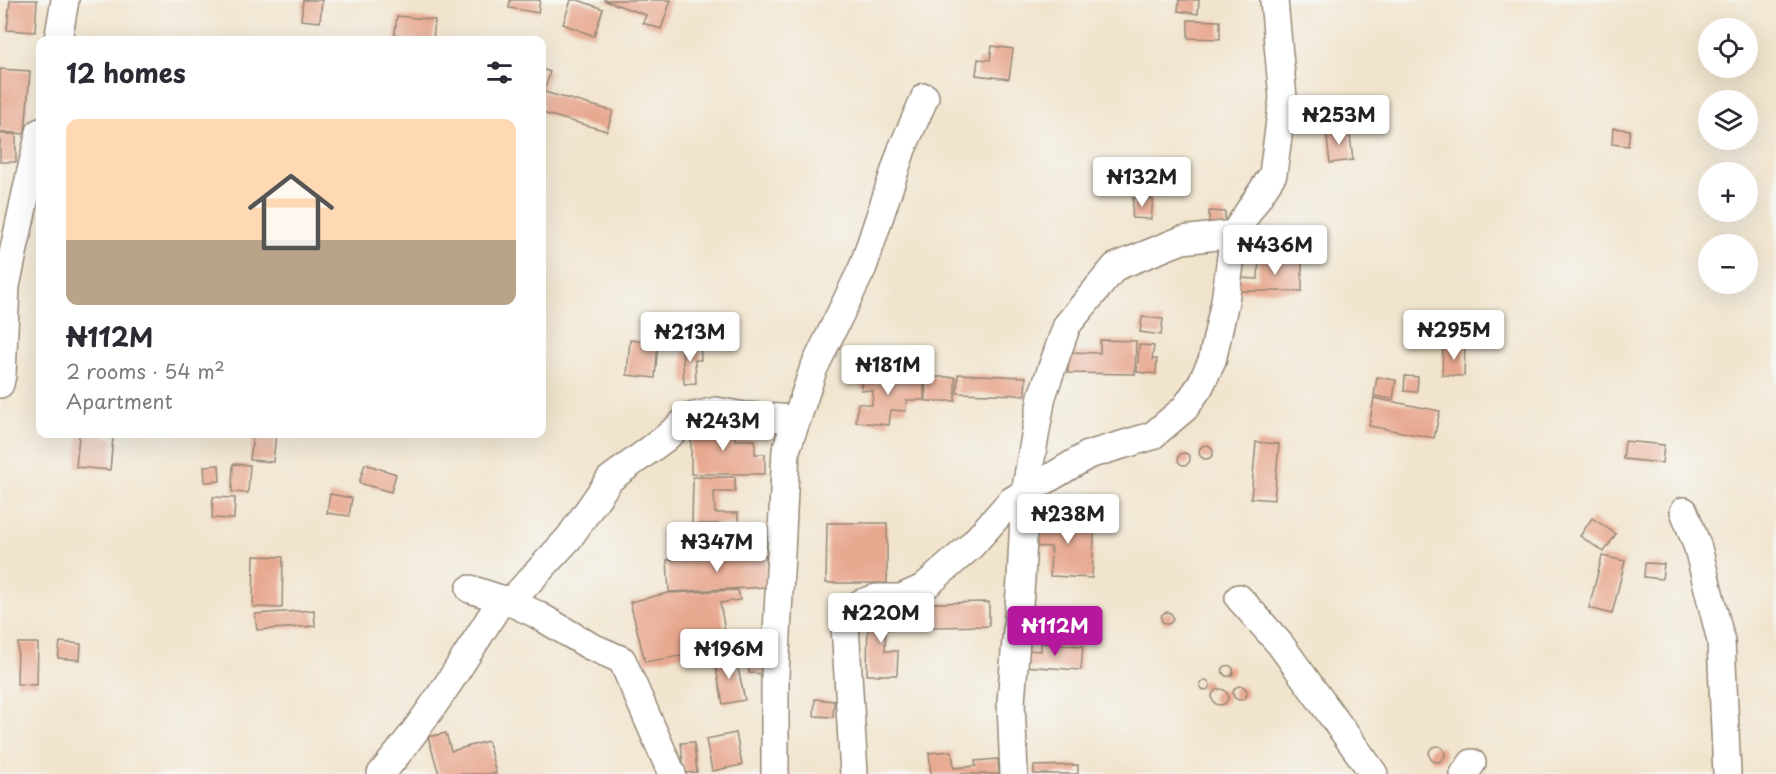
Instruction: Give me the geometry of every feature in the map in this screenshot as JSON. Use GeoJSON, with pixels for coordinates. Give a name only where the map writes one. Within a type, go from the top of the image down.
{"type":"FeatureCollection","features":[{"type":"Feature","properties":{"kind":"street"},"geometry":{"type":"LineString","coordinates":[[59,36],[65,0]]}},
{"type":"Feature","properties":{"kind":"street"},"geometry":{"type":"LineString","coordinates":[[854,774],[845,625],[861,603],[877,598],[901,598],[923,588],[971,546],[1011,501],[1088,455],[1152,436],[1185,408],[1200,386],[1212,361],[1225,301],[1234,234],[1273,174],[1283,98],[1274,0]]}},
{"type":"Feature","properties":{"kind":"street"},"geometry":{"type":"LineString","coordinates":[[775,774],[775,675],[786,450],[813,370],[863,267],[902,149],[925,97]]}},
{"type":"Feature","properties":{"kind":"street"},"geometry":{"type":"LineString","coordinates":[[0,384],[6,286],[36,149]]}},
{"type":"Feature","properties":{"kind":"street"},"geometry":{"type":"LineString","coordinates":[[1014,774],[1011,702],[1021,580],[1025,493],[1042,396],[1067,325],[1115,267],[1182,240],[1234,234]]}},
{"type":"Feature","properties":{"kind":"street"},"geometry":{"type":"LineString","coordinates":[[381,774],[409,741],[506,600],[569,538],[610,479],[690,417],[716,411],[744,416],[797,419]]}},
{"type":"Feature","properties":{"kind":"street"},"geometry":{"type":"LineString","coordinates":[[1684,511],[1698,548],[1721,641],[1727,774]]}},
{"type":"Feature","properties":{"kind":"street"},"geometry":{"type":"LineString","coordinates":[[470,589],[506,600],[536,614],[590,646],[622,660],[672,774]]}},
{"type":"Feature","properties":{"kind":"street"},"geometry":{"type":"LineString","coordinates":[[1239,598],[1280,644],[1374,774]]}},
{"type":"Feature","properties":{"kind":"building"},"geometry":{"type":"Polygon","coordinates":[[[10,0],[37,0],[35,32],[7,30],[10,0]]]}},
{"type":"Feature","properties":{"kind":"building"},"geometry":{"type":"Polygon","coordinates":[[[303,0],[322,0],[320,22],[301,20],[303,0]]]}},
{"type":"Feature","properties":{"kind":"building"},"geometry":{"type":"Polygon","coordinates":[[[510,0],[540,0],[538,13],[509,8],[510,0]]]}},
{"type":"Feature","properties":{"kind":"building"},"geometry":{"type":"Polygon","coordinates":[[[571,0],[578,0],[603,9],[594,36],[563,24],[571,0]]]}},
{"type":"Feature","properties":{"kind":"building"},"geometry":{"type":"Polygon","coordinates":[[[603,0],[671,0],[661,29],[643,23],[646,15],[603,0]]]}},
{"type":"Feature","properties":{"kind":"building"},"geometry":{"type":"Polygon","coordinates":[[[1179,0],[1199,0],[1198,14],[1178,11],[1179,0]]]}},
{"type":"Feature","properties":{"kind":"building"},"geometry":{"type":"Polygon","coordinates":[[[397,16],[435,20],[433,36],[394,36],[397,16]]]}},
{"type":"Feature","properties":{"kind":"building"},"geometry":{"type":"Polygon","coordinates":[[[1188,20],[1220,21],[1220,39],[1188,38],[1188,20]]]}},
{"type":"Feature","properties":{"kind":"building"},"geometry":{"type":"Polygon","coordinates":[[[992,46],[1013,49],[1009,79],[976,75],[978,59],[990,60],[992,46]]]}},
{"type":"Feature","properties":{"kind":"building"},"geometry":{"type":"Polygon","coordinates":[[[0,69],[30,71],[25,134],[0,132],[0,69]]]}},
{"type":"Feature","properties":{"kind":"building"},"geometry":{"type":"Polygon","coordinates":[[[546,70],[550,72],[546,85],[546,70]]]}},
{"type":"Feature","properties":{"kind":"building"},"geometry":{"type":"Polygon","coordinates":[[[546,93],[613,111],[607,131],[546,114],[546,93]]]}},
{"type":"Feature","properties":{"kind":"building"},"geometry":{"type":"Polygon","coordinates":[[[1349,128],[1353,160],[1330,163],[1326,131],[1349,128]]]}},
{"type":"Feature","properties":{"kind":"building"},"geometry":{"type":"Polygon","coordinates":[[[1613,128],[1630,130],[1628,146],[1612,144],[1613,128]]]}},
{"type":"Feature","properties":{"kind":"building"},"geometry":{"type":"Polygon","coordinates":[[[0,134],[16,134],[16,162],[0,162],[0,134]]]}},
{"type":"Feature","properties":{"kind":"building"},"geometry":{"type":"Polygon","coordinates":[[[1133,198],[1153,199],[1151,219],[1132,218],[1133,198]]]}},
{"type":"Feature","properties":{"kind":"building"},"geometry":{"type":"Polygon","coordinates":[[[1209,211],[1225,212],[1225,228],[1209,227],[1209,211]]]}},
{"type":"Feature","properties":{"kind":"building"},"geometry":{"type":"Polygon","coordinates":[[[1259,257],[1302,258],[1302,291],[1238,291],[1238,278],[1258,279],[1259,257]]]}},
{"type":"Feature","properties":{"kind":"building"},"geometry":{"type":"Polygon","coordinates":[[[1142,317],[1163,319],[1161,335],[1140,332],[1142,317]]]}},
{"type":"Feature","properties":{"kind":"building"},"geometry":{"type":"Polygon","coordinates":[[[630,340],[658,343],[655,378],[627,375],[630,340]]]}},
{"type":"Feature","properties":{"kind":"building"},"geometry":{"type":"Polygon","coordinates":[[[1100,340],[1136,341],[1135,374],[1068,373],[1069,352],[1100,353],[1100,340]]]}},
{"type":"Feature","properties":{"kind":"building"},"geometry":{"type":"Polygon","coordinates":[[[700,345],[701,360],[695,360],[696,383],[684,384],[682,347],[700,345]]]}},
{"type":"Feature","properties":{"kind":"building"},"geometry":{"type":"Polygon","coordinates":[[[1139,345],[1154,346],[1152,359],[1157,359],[1156,374],[1137,372],[1139,345]]]}},
{"type":"Feature","properties":{"kind":"building"},"geometry":{"type":"Polygon","coordinates":[[[1443,346],[1465,347],[1464,376],[1442,375],[1443,346]]]}},
{"type":"Feature","properties":{"kind":"building"},"geometry":{"type":"Polygon","coordinates":[[[862,373],[924,378],[924,400],[907,400],[906,411],[891,410],[889,425],[856,422],[858,403],[872,405],[873,391],[861,390],[862,373]]]}},
{"type":"Feature","properties":{"kind":"building"},"geometry":{"type":"Polygon","coordinates":[[[958,374],[1026,377],[1025,395],[957,393],[958,374]]]}},
{"type":"Feature","properties":{"kind":"building"},"geometry":{"type":"Polygon","coordinates":[[[1405,376],[1418,377],[1417,392],[1404,391],[1405,376]]]}},
{"type":"Feature","properties":{"kind":"building"},"geometry":{"type":"Polygon","coordinates":[[[925,377],[955,377],[955,401],[926,401],[925,377]]]}},
{"type":"Feature","properties":{"kind":"building"},"geometry":{"type":"Polygon","coordinates":[[[1377,377],[1396,380],[1393,399],[1374,396],[1377,377]]]}},
{"type":"Feature","properties":{"kind":"building"},"geometry":{"type":"Polygon","coordinates":[[[1374,398],[1440,411],[1434,438],[1369,426],[1374,398]]]}},
{"type":"Feature","properties":{"kind":"building"},"geometry":{"type":"Polygon","coordinates":[[[691,426],[736,426],[735,440],[755,440],[755,454],[765,454],[765,474],[691,474],[691,426]]]}},
{"type":"Feature","properties":{"kind":"building"},"geometry":{"type":"Polygon","coordinates":[[[79,438],[113,438],[110,470],[76,467],[79,438]]]}},
{"type":"Feature","properties":{"kind":"building"},"geometry":{"type":"Polygon","coordinates":[[[253,438],[276,438],[273,462],[250,460],[253,438]]]}},
{"type":"Feature","properties":{"kind":"building"},"geometry":{"type":"Polygon","coordinates":[[[1625,441],[1664,445],[1662,463],[1623,459],[1625,441]]]}},
{"type":"Feature","properties":{"kind":"building"},"geometry":{"type":"Polygon","coordinates":[[[1256,442],[1279,444],[1274,500],[1251,498],[1256,442]]]}},
{"type":"Feature","properties":{"kind":"building"},"geometry":{"type":"Polygon","coordinates":[[[1206,445],[1211,447],[1213,452],[1211,457],[1206,459],[1201,457],[1199,452],[1201,447],[1206,445]]]}},
{"type":"Feature","properties":{"kind":"building"},"geometry":{"type":"Polygon","coordinates":[[[1186,453],[1190,459],[1186,465],[1182,465],[1178,457],[1186,453]]]}},
{"type":"Feature","properties":{"kind":"building"},"geometry":{"type":"Polygon","coordinates":[[[233,464],[250,465],[248,493],[232,492],[233,464]]]}},
{"type":"Feature","properties":{"kind":"building"},"geometry":{"type":"Polygon","coordinates":[[[365,464],[396,474],[391,492],[359,483],[365,464]]]}},
{"type":"Feature","properties":{"kind":"building"},"geometry":{"type":"Polygon","coordinates":[[[219,465],[220,481],[205,482],[204,466],[219,465]]]}},
{"type":"Feature","properties":{"kind":"building"},"geometry":{"type":"Polygon","coordinates":[[[693,477],[735,477],[735,492],[714,492],[715,513],[738,513],[738,524],[692,524],[693,477]]]}},
{"type":"Feature","properties":{"kind":"building"},"geometry":{"type":"Polygon","coordinates":[[[330,494],[352,498],[349,516],[327,513],[330,494]]]}},
{"type":"Feature","properties":{"kind":"building"},"geometry":{"type":"Polygon","coordinates":[[[213,497],[235,498],[234,519],[212,518],[213,497]]]}},
{"type":"Feature","properties":{"kind":"building"},"geometry":{"type":"Polygon","coordinates":[[[1053,514],[1095,516],[1092,578],[1050,576],[1051,547],[1028,546],[1029,527],[1052,528],[1053,514]]]}},
{"type":"Feature","properties":{"kind":"building"},"geometry":{"type":"Polygon","coordinates":[[[1592,518],[1616,534],[1604,552],[1580,536],[1592,518]]]}},
{"type":"Feature","properties":{"kind":"building"},"geometry":{"type":"Polygon","coordinates":[[[827,523],[887,523],[887,583],[826,583],[827,523]]]}},
{"type":"Feature","properties":{"kind":"building"},"geometry":{"type":"Polygon","coordinates":[[[691,525],[707,525],[709,555],[691,556],[691,525]]]}},
{"type":"Feature","properties":{"kind":"building"},"geometry":{"type":"Polygon","coordinates":[[[766,555],[767,587],[669,592],[667,560],[766,555]]]}},
{"type":"Feature","properties":{"kind":"building"},"geometry":{"type":"Polygon","coordinates":[[[254,556],[283,557],[282,608],[253,607],[254,556]]]}},
{"type":"Feature","properties":{"kind":"building"},"geometry":{"type":"Polygon","coordinates":[[[1602,556],[1625,561],[1612,614],[1589,608],[1602,556]]]}},
{"type":"Feature","properties":{"kind":"building"},"geometry":{"type":"Polygon","coordinates":[[[1645,563],[1664,564],[1662,579],[1644,577],[1645,563]]]}},
{"type":"Feature","properties":{"kind":"building"},"geometry":{"type":"Polygon","coordinates":[[[738,590],[740,600],[720,603],[728,648],[645,662],[630,602],[668,593],[738,590]]]}},
{"type":"Feature","properties":{"kind":"building"},"geometry":{"type":"Polygon","coordinates":[[[989,602],[989,626],[932,627],[932,603],[989,602]]]}},
{"type":"Feature","properties":{"kind":"building"},"geometry":{"type":"Polygon","coordinates":[[[314,610],[315,626],[257,630],[255,614],[314,610]]]}},
{"type":"Feature","properties":{"kind":"building"},"geometry":{"type":"Polygon","coordinates":[[[1169,612],[1173,618],[1169,624],[1165,624],[1161,616],[1169,612]]]}},
{"type":"Feature","properties":{"kind":"building"},"geometry":{"type":"Polygon","coordinates":[[[868,613],[899,613],[899,629],[886,629],[885,651],[898,651],[897,675],[867,675],[868,613]]]}},
{"type":"Feature","properties":{"kind":"building"},"geometry":{"type":"Polygon","coordinates":[[[60,642],[81,644],[80,660],[58,658],[60,642]]]}},
{"type":"Feature","properties":{"kind":"building"},"geometry":{"type":"Polygon","coordinates":[[[18,643],[38,643],[37,685],[17,684],[18,643]]]}},
{"type":"Feature","properties":{"kind":"building"},"geometry":{"type":"Polygon","coordinates":[[[1041,643],[1083,646],[1081,670],[1023,666],[1024,650],[1041,651],[1041,643]]]}},
{"type":"Feature","properties":{"kind":"building"},"geometry":{"type":"Polygon","coordinates":[[[735,655],[745,700],[723,704],[714,659],[735,655]]]}},
{"type":"Feature","properties":{"kind":"building"},"geometry":{"type":"Polygon","coordinates":[[[750,659],[766,661],[766,674],[749,673],[750,659]]]}},
{"type":"Feature","properties":{"kind":"building"},"geometry":{"type":"Polygon","coordinates":[[[1228,665],[1234,671],[1228,677],[1222,671],[1228,665]]]}},
{"type":"Feature","properties":{"kind":"building"},"geometry":{"type":"Polygon","coordinates":[[[1205,680],[1209,681],[1209,689],[1205,690],[1201,689],[1200,685],[1201,681],[1205,680]]]}},
{"type":"Feature","properties":{"kind":"building"},"geometry":{"type":"Polygon","coordinates":[[[1240,686],[1245,688],[1247,693],[1245,698],[1240,700],[1235,698],[1233,693],[1235,688],[1240,686]]]}},
{"type":"Feature","properties":{"kind":"building"},"geometry":{"type":"Polygon","coordinates":[[[1220,689],[1226,691],[1228,697],[1226,703],[1220,705],[1214,703],[1212,697],[1214,691],[1220,689]]]}},
{"type":"Feature","properties":{"kind":"building"},"geometry":{"type":"Polygon","coordinates":[[[815,699],[834,701],[833,717],[814,716],[815,699]]]}},
{"type":"Feature","properties":{"kind":"building"},"geometry":{"type":"Polygon","coordinates":[[[446,733],[451,751],[488,741],[496,774],[439,774],[428,737],[446,733]]]}},
{"type":"Feature","properties":{"kind":"building"},"geometry":{"type":"Polygon","coordinates":[[[736,733],[742,765],[712,771],[706,739],[736,733]]]}},
{"type":"Feature","properties":{"kind":"building"},"geometry":{"type":"Polygon","coordinates":[[[694,742],[697,772],[684,773],[681,743],[694,742]]]}},
{"type":"Feature","properties":{"kind":"building"},"geometry":{"type":"Polygon","coordinates":[[[1434,746],[1440,746],[1445,754],[1443,760],[1434,762],[1429,757],[1429,751],[1434,746]]]}},
{"type":"Feature","properties":{"kind":"building"},"geometry":{"type":"Polygon","coordinates":[[[952,751],[954,768],[976,766],[975,761],[998,759],[999,774],[931,774],[929,753],[952,751]]]}},
{"type":"Feature","properties":{"kind":"building"},"geometry":{"type":"Polygon","coordinates":[[[1078,765],[1078,774],[1034,774],[1034,766],[1078,765]]]}}]}
